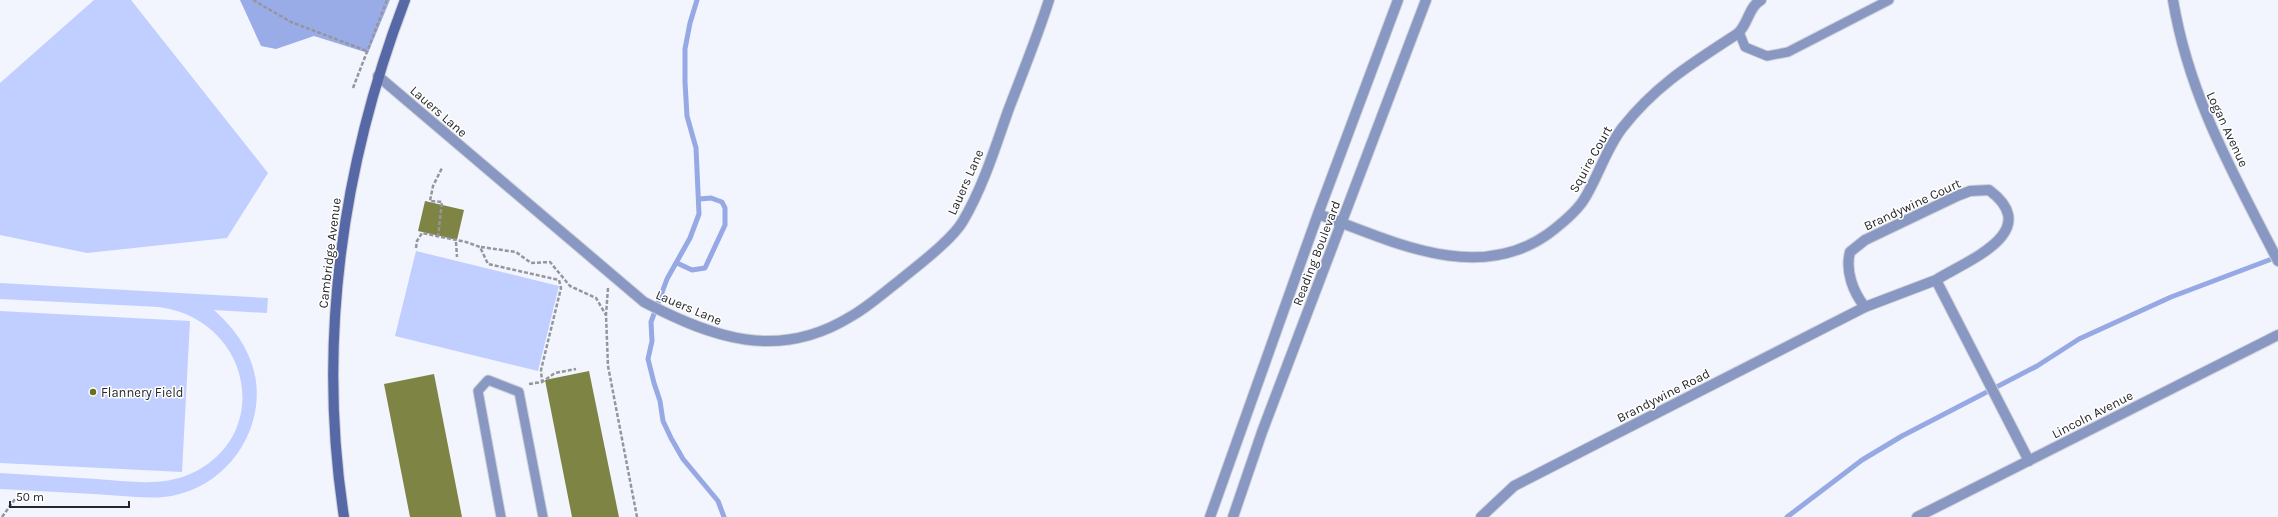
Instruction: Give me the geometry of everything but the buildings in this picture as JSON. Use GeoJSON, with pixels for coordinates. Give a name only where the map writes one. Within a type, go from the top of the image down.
{"type":"FeatureCollection","features":[{"type":"Feature","properties":{"kind":"street","name":"Cambridge Avenue"},"geometry":{"type":"LineString","coordinates":[[344,517],[334,423],[333,342],[337,282],[344,220],[357,152],[378,76],[405,0]]}},
{"type":"Feature","properties":{"kind":"street","name":"Lauers Lane"},"geometry":{"type":"LineString","coordinates":[[378,76],[608,273],[644,302],[695,327],[732,338],[759,342],[776,341],[821,331],[849,318],[926,259],[963,222],[982,182],[1049,0]]}},
{"type":"Feature","properties":{"kind":"street","name":"Reading Boulevard"},"geometry":{"type":"LineString","coordinates":[[1210,517],[1318,214],[1398,0]]}},
{"type":"Feature","properties":{"kind":"street","name":"Reading Boulevard"},"geometry":{"type":"LineString","coordinates":[[1233,517],[1262,432],[1426,0]]}},
{"type":"Feature","properties":{"kind":"street","name":"Squire Court"},"geometry":{"type":"LineString","coordinates":[[1318,214],[1444,256],[1476,258],[1519,250],[1557,227],[1582,202],[1622,128],[1650,96],[1685,67],[1739,32],[1756,3],[1761,0]]}},
{"type":"Feature","properties":{"kind":"street","name":"Logan Avenue"},"geometry":{"type":"LineString","coordinates":[[2173,0],[2182,45],[2194,86],[2213,132],[2278,261]]}},
{"type":"Feature","properties":{"kind":"street","name":"Brandywine Court"},"geometry":{"type":"LineString","coordinates":[[1989,190],[2006,208],[2009,225],[2006,232],[1999,242],[1979,256],[1936,280],[1865,307],[1858,299],[1848,270],[1850,252],[1865,240],[1957,196],[1970,191],[1989,190]]}},
{"type":"Feature","properties":{"kind":"street"},"geometry":{"type":"LineString","coordinates":[[1936,280],[2029,461]]}},
{"type":"Feature","properties":{"kind":"street","name":"Brandywine Road"},"geometry":{"type":"LineString","coordinates":[[1481,517],[1514,486],[1865,307]]}},
{"type":"Feature","properties":{"kind":"street","name":"Lincoln Avenue"},"geometry":{"type":"LineString","coordinates":[[1918,517],[2278,335]]}},
{"type":"Feature","properties":{"kind":"lane"},"geometry":{"type":"LineString","coordinates":[[1739,32],[1745,46],[1766,56],[1788,52],[1889,0]]}},
{"type":"Feature","properties":{"kind":"lane"},"geometry":{"type":"LineString","coordinates":[[501,517],[478,392],[488,380],[519,392],[543,517]]}},
{"type":"Feature","properties":{"kind":"path"},"geometry":{"type":"LineString","coordinates":[[253,0],[267,10],[297,24],[367,51]]}},
{"type":"Feature","properties":{"kind":"path"},"geometry":{"type":"LineString","coordinates":[[353,88],[387,0]]}},
{"type":"Feature","properties":{"kind":"path"},"geometry":{"type":"LineString","coordinates":[[438,237],[442,202],[430,200],[433,186],[442,168]]}},
{"type":"Feature","properties":{"kind":"path"},"geometry":{"type":"LineString","coordinates":[[416,248],[417,241],[422,233],[456,242],[466,242],[480,247],[516,252],[531,263],[550,262],[570,286],[596,298],[606,314]]}},
{"type":"Feature","properties":{"kind":"path"},"geometry":{"type":"LineString","coordinates":[[456,242],[457,256]]}},
{"type":"Feature","properties":{"kind":"path"},"geometry":{"type":"LineString","coordinates":[[480,247],[488,264],[559,280],[561,288],[541,370],[542,382]]}},
{"type":"Feature","properties":{"kind":"path"},"geometry":{"type":"LineString","coordinates":[[608,273],[608,300],[606,314],[608,366],[637,517]]}},
{"type":"Feature","properties":{"kind":"path"},"geometry":{"type":"LineString","coordinates":[[519,392],[528,384],[542,382],[555,373],[576,369]]}},
{"type":"Feature","properties":{"kind":"path"},"geometry":{"type":"LineString","coordinates":[[2,517],[15,499]]}},
{"type":"Feature","properties":{"kind":"shaded area"},"geometry":{"type":"Polygon","coordinates":[[[94,0],[131,0],[268,173],[227,238],[87,253],[0,235],[0,83],[94,0]]]}},
{"type":"Feature","properties":{"kind":"shaded area"},"geometry":{"type":"Polygon","coordinates":[[[240,0],[390,0],[368,53],[314,36],[276,49],[261,46],[240,0]]]}},
{"type":"Feature","properties":{"kind":"shaded area"},"geometry":{"type":"Polygon","coordinates":[[[416,251],[559,286],[538,371],[395,336],[416,251]]]}},
{"type":"Feature","properties":{"kind":"shaded area"},"geometry":{"type":"Polygon","coordinates":[[[0,283],[268,298],[267,313],[214,310],[241,341],[252,365],[255,378],[257,392],[256,406],[252,423],[246,439],[237,454],[226,467],[213,478],[198,487],[181,494],[164,497],[138,497],[0,489],[0,473],[132,482],[156,482],[179,478],[190,474],[217,456],[234,434],[242,408],[241,381],[232,355],[215,333],[190,316],[159,307],[0,299],[0,283]]]}},
{"type":"Feature","properties":{"kind":"shaded area","name":"Flannery Field"},"geometry":{"type":"Polygon","coordinates":[[[0,311],[190,321],[182,472],[0,463],[0,311]]]}},
{"type":"Feature","properties":{"kind":"waterway"},"geometry":{"type":"LineString","coordinates":[[697,0],[690,23],[685,49],[685,82],[687,116],[696,148],[699,214],[690,238],[667,279],[651,322],[652,341],[648,359],[660,401],[663,421],[671,438],[683,459],[718,501],[724,517]]}},
{"type":"Feature","properties":{"kind":"waterway"},"geometry":{"type":"LineString","coordinates":[[677,263],[692,270],[705,268],[725,225],[725,208],[722,202],[711,198],[699,199]]}},
{"type":"Feature","properties":{"kind":"waterway"},"geometry":{"type":"LineString","coordinates":[[1787,517],[1862,460],[1902,436],[2037,366],[2079,339],[2171,297],[2277,257]]}},
{"type":"Feature","properties":{"kind":"place","name":"Flannery Field"},"geometry":{"type":"Point","coordinates":[93,392]}}]}
